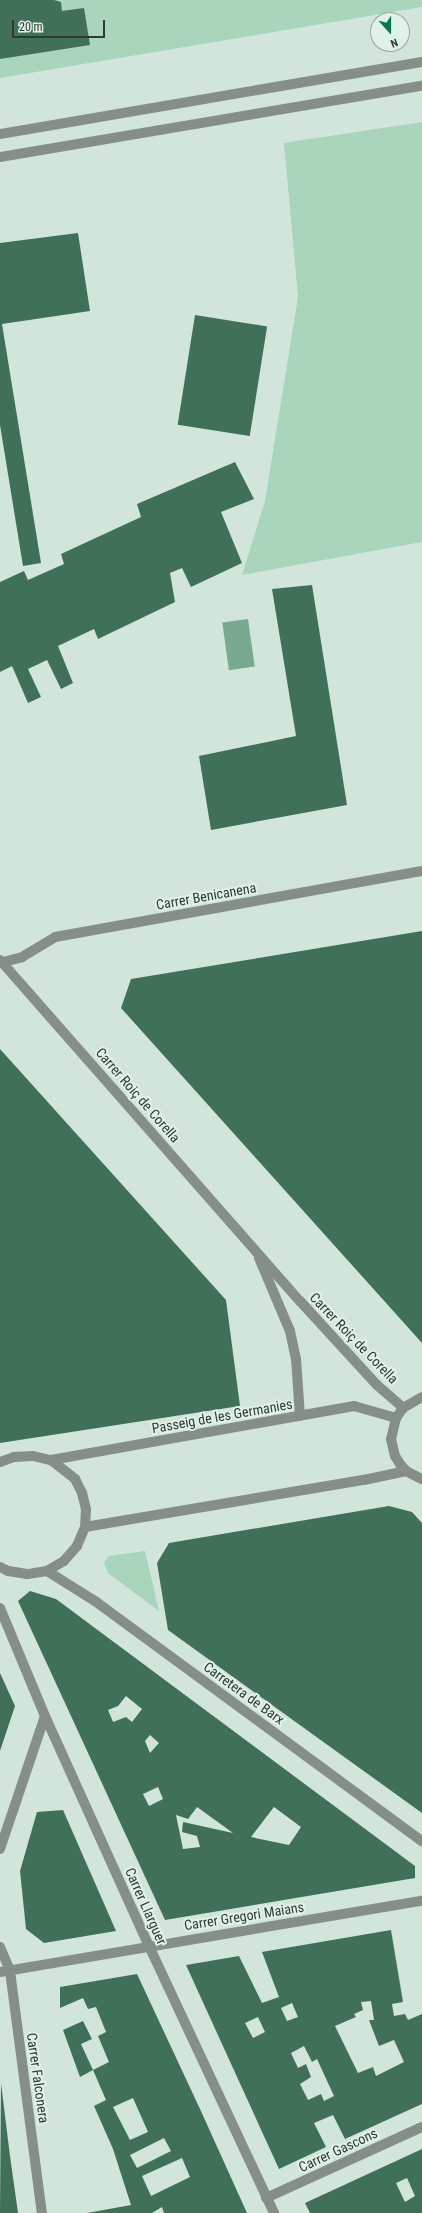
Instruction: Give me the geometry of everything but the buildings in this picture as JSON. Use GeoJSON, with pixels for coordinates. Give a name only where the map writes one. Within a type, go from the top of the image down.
{"type":"FeatureCollection","features":[{"type":"Feature","properties":{"kind":"street"},"geometry":{"type":"LineString","coordinates":[[0,134],[422,62]]}},
{"type":"Feature","properties":{"kind":"street"},"geometry":{"type":"LineString","coordinates":[[0,157],[422,86]]}},
{"type":"Feature","properties":{"kind":"street","name":"Carrer Benicanena"},"geometry":{"type":"LineString","coordinates":[[1,963],[22,957],[55,937],[422,870]]}},
{"type":"Feature","properties":{"kind":"street","name":"Carrer Roiç de Corella"},"geometry":{"type":"LineString","coordinates":[[1,963],[377,1385],[403,1408]]}},
{"type":"Feature","properties":{"kind":"street","name":"Carrer Roiç de Corella"},"geometry":{"type":"LineString","coordinates":[[255,1249],[290,1331],[296,1359],[300,1416]]}},
{"type":"Feature","properties":{"kind":"street"},"geometry":{"type":"LineString","coordinates":[[422,1397],[403,1408],[396,1418],[392,1428],[392,1448],[406,1471],[422,1480]]}},
{"type":"Feature","properties":{"kind":"street","name":"Passeig de les Germanies"},"geometry":{"type":"LineString","coordinates":[[52,1460],[354,1406],[396,1418]]}},
{"type":"Feature","properties":{"kind":"street"},"geometry":{"type":"LineString","coordinates":[[0,1462],[14,1456],[33,1456],[52,1460],[75,1479],[82,1493],[86,1509],[85,1527],[77,1546],[64,1560],[46,1570],[27,1574],[8,1571],[0,1567]]}},
{"type":"Feature","properties":{"kind":"street"},"geometry":{"type":"LineString","coordinates":[[85,1527],[364,1480],[406,1471]]}},
{"type":"Feature","properties":{"kind":"street","name":"Carretera de Barx"},"geometry":{"type":"LineString","coordinates":[[46,1570],[95,1601],[422,1841]]}},
{"type":"Feature","properties":{"kind":"street","name":"Carrer Llarguer"},"geometry":{"type":"LineString","coordinates":[[0,1608],[45,1716],[149,1946],[274,2213]]}},
{"type":"Feature","properties":{"kind":"street"},"geometry":{"type":"LineString","coordinates":[[0,1849],[45,1716]]}},
{"type":"Feature","properties":{"kind":"street","name":"Carrer Gregori Maians"},"geometry":{"type":"LineString","coordinates":[[5,1971],[422,1901]]}},
{"type":"Feature","properties":{"kind":"street","name":"Carrer Falconera"},"geometry":{"type":"LineString","coordinates":[[0,1947],[42,2213]]}},
{"type":"Feature","properties":{"kind":"street","name":"Carrer Gascons"},"geometry":{"type":"LineString","coordinates":[[266,2198],[422,2127]]}},
{"type":"Feature","properties":{"kind":"shaded area"},"geometry":{"type":"Polygon","coordinates":[[[0,0],[422,0],[422,7],[392,12],[370,12],[370,16],[0,78],[0,0]]]}},
{"type":"Feature","properties":{"kind":"shaded area"},"geometry":{"type":"Polygon","coordinates":[[[422,122],[422,542],[242,575],[265,501],[298,297],[284,143],[422,122]]]}},
{"type":"Feature","properties":{"kind":"shaded area"},"geometry":{"type":"Polygon","coordinates":[[[248,619],[255,667],[229,670],[222,623],[248,619]]]}},
{"type":"Feature","properties":{"kind":"shaded area"},"geometry":{"type":"Polygon","coordinates":[[[145,1551],[159,1611],[108,1573],[104,1563],[108,1556],[145,1551]]]}}]}
